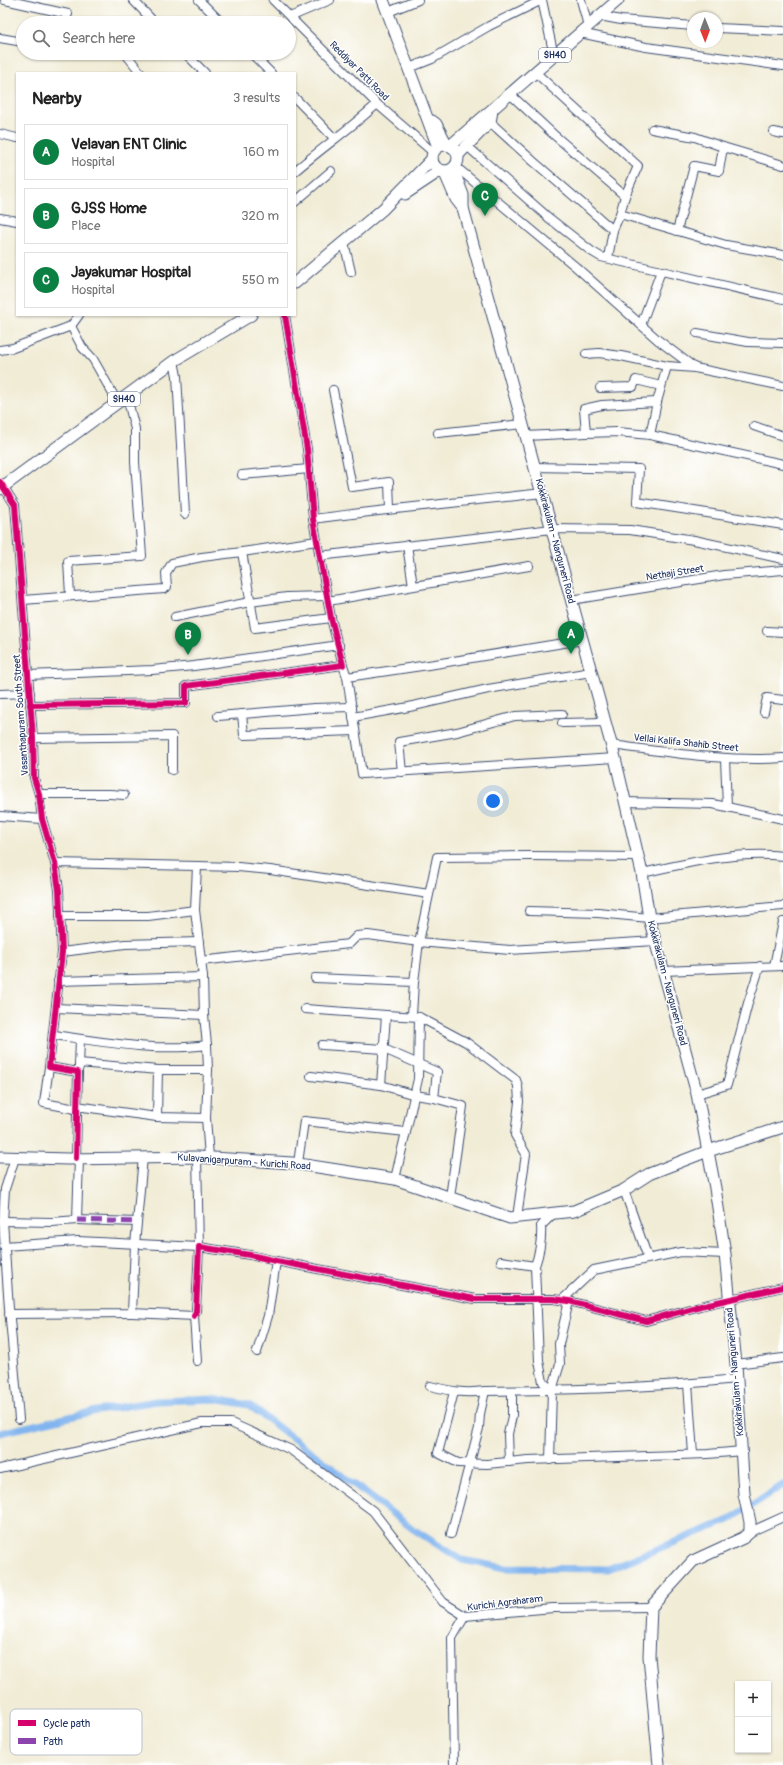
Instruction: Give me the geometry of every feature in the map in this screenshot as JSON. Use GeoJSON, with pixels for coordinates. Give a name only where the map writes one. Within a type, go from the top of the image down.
{"type":"FeatureCollection","features":[{"type":"Feature","properties":{"kind":"main road"},"geometry":{"type":"LineString","coordinates":[[383,0],[428,118],[436,124],[440,150],[456,151],[458,155]]}},
{"type":"Feature","properties":{"kind":"main road","name":"SH40"},"geometry":{"type":"LineString","coordinates":[[296,282],[383,209],[440,150],[491,116],[510,94],[618,0]]}},
{"type":"Feature","properties":{"kind":"main road"},"geometry":{"type":"LineString","coordinates":[[383,209],[457,163],[458,155],[491,116]]}},
{"type":"Feature","properties":{"kind":"main road","name":"Kokkirakulam - Nanguneri Road"},"geometry":{"type":"LineString","coordinates":[[440,150],[436,167],[448,169],[456,199],[463,208],[615,758],[624,802],[642,873],[649,918],[697,1094],[715,1188],[725,1254],[728,1299],[736,1364],[744,1494],[750,1527]]}},
{"type":"Feature","properties":{"kind":"main road","name":"SH40"},"geometry":{"type":"LineString","coordinates":[[1,486],[123,400],[174,361],[249,316]]}},
{"type":"Feature","properties":{"kind":"main road","name":"Kulavanigarpuram - Kurichi Road"},"geometry":{"type":"LineString","coordinates":[[0,1158],[197,1157],[298,1163],[395,1179],[510,1218],[574,1211],[624,1190],[649,1174],[708,1151],[783,1127]]}},
{"type":"Feature","properties":{"kind":"main road"},"geometry":{"type":"LineString","coordinates":[[659,1765],[649,1656],[651,1607],[692,1561],[743,1538],[750,1527]]}},
{"type":"Feature","properties":{"kind":"street"},"geometry":{"type":"LineString","coordinates":[[5,0],[68,14],[67,16]]}},
{"type":"Feature","properties":{"kind":"street"},"geometry":{"type":"LineString","coordinates":[[133,0],[148,16]]}},
{"type":"Feature","properties":{"kind":"street"},"geometry":{"type":"LineString","coordinates":[[199,0],[215,16]]}},
{"type":"Feature","properties":{"kind":"street","name":"Reddiyar Patti Road"},"geometry":{"type":"LineString","coordinates":[[274,0],[289,16]]}},
{"type":"Feature","properties":{"kind":"street"},"geometry":{"type":"LineString","coordinates":[[292,16],[330,0]]}},
{"type":"Feature","properties":{"kind":"street"},"geometry":{"type":"LineString","coordinates":[[388,12],[418,0]]}},
{"type":"Feature","properties":{"kind":"street"},"geometry":{"type":"LineString","coordinates":[[409,68],[432,59],[489,26],[542,0],[554,56]]}},
{"type":"Feature","properties":{"kind":"street"},"geometry":{"type":"LineString","coordinates":[[581,0],[584,29],[646,48],[783,66]]}},
{"type":"Feature","properties":{"kind":"street"},"geometry":{"type":"LineString","coordinates":[[600,16],[620,20],[687,26]]}},
{"type":"Feature","properties":{"kind":"street","name":"Reddiyar Patti Road"},"geometry":{"type":"LineString","coordinates":[[296,23],[377,104],[440,150]]}},
{"type":"Feature","properties":{"kind":"street"},"geometry":{"type":"LineString","coordinates":[[723,28],[783,31]]}},
{"type":"Feature","properties":{"kind":"street"},"geometry":{"type":"LineString","coordinates":[[0,38],[16,41]]}},
{"type":"Feature","properties":{"kind":"street"},"geometry":{"type":"LineString","coordinates":[[131,60],[141,72]]}},
{"type":"Feature","properties":{"kind":"street"},"geometry":{"type":"LineString","coordinates":[[192,60],[204,72]]}},
{"type":"Feature","properties":{"kind":"street"},"geometry":{"type":"LineString","coordinates":[[258,60],[270,72]]}},
{"type":"Feature","properties":{"kind":"street"},"geometry":{"type":"LineString","coordinates":[[535,72],[638,166],[613,230],[608,258]]}},
{"type":"Feature","properties":{"kind":"street"},"geometry":{"type":"LineString","coordinates":[[510,94],[553,134],[625,196]]}},
{"type":"Feature","properties":{"kind":"street"},"geometry":{"type":"LineString","coordinates":[[296,99],[334,138]]}},
{"type":"Feature","properties":{"kind":"street"},"geometry":{"type":"LineString","coordinates":[[296,170],[334,138],[355,124],[377,104]]}},
{"type":"Feature","properties":{"kind":"street"},"geometry":{"type":"LineString","coordinates":[[491,116],[533,161],[613,230]]}},
{"type":"Feature","properties":{"kind":"street"},"geometry":{"type":"LineString","coordinates":[[652,129],[696,137],[723,147],[783,165]]}},
{"type":"Feature","properties":{"kind":"street"},"geometry":{"type":"LineString","coordinates":[[774,132],[783,134]]}},
{"type":"Feature","properties":{"kind":"street"},"geometry":{"type":"LineString","coordinates":[[0,134],[16,138]]}},
{"type":"Feature","properties":{"kind":"street"},"geometry":{"type":"LineString","coordinates":[[467,146],[497,174],[590,251],[601,257],[783,299]]}},
{"type":"Feature","properties":{"kind":"street"},"geometry":{"type":"LineString","coordinates":[[677,231],[694,166],[719,171],[723,147]]}},
{"type":"Feature","properties":{"kind":"street"},"geometry":{"type":"LineString","coordinates":[[448,169],[576,267],[641,325],[695,368]]}},
{"type":"Feature","properties":{"kind":"street"},"geometry":{"type":"LineString","coordinates":[[296,201],[330,171]]}},
{"type":"Feature","properties":{"kind":"street"},"geometry":{"type":"LineString","coordinates":[[620,214],[726,245],[783,255]]}},
{"type":"Feature","properties":{"kind":"street"},"geometry":{"type":"LineString","coordinates":[[0,218],[16,221]]}},
{"type":"Feature","properties":{"kind":"street"},"geometry":{"type":"LineString","coordinates":[[344,242],[351,272]]}},
{"type":"Feature","properties":{"kind":"street"},"geometry":{"type":"LineString","coordinates":[[641,325],[660,271]]}},
{"type":"Feature","properties":{"kind":"street"},"geometry":{"type":"LineString","coordinates":[[0,350],[13,348],[71,326],[78,316]]}},
{"type":"Feature","properties":{"kind":"street"},"geometry":{"type":"LineString","coordinates":[[285,316],[309,469],[312,519],[331,618],[347,677],[362,774],[615,758]]}},
{"type":"Feature","properties":{"kind":"street"},"geometry":{"type":"LineString","coordinates":[[70,595],[68,561],[142,556],[135,462],[135,429],[123,400],[93,359],[82,347],[71,326]]}},
{"type":"Feature","properties":{"kind":"street"},"geometry":{"type":"LineString","coordinates":[[697,333],[748,342],[783,343]]}},
{"type":"Feature","properties":{"kind":"street"},"geometry":{"type":"LineString","coordinates":[[586,354],[599,353],[668,366],[695,368],[783,386]]}},
{"type":"Feature","properties":{"kind":"street"},"geometry":{"type":"LineString","coordinates":[[174,361],[177,376],[185,514]]}},
{"type":"Feature","properties":{"kind":"street"},"geometry":{"type":"LineString","coordinates":[[650,435],[661,386],[668,366]]}},
{"type":"Feature","properties":{"kind":"street"},"geometry":{"type":"LineString","coordinates":[[600,388],[633,387],[636,380],[661,386]]}},
{"type":"Feature","properties":{"kind":"street"},"geometry":{"type":"LineString","coordinates":[[333,390],[352,487],[389,482],[390,508]]}},
{"type":"Feature","properties":{"kind":"street"},"geometry":{"type":"LineString","coordinates":[[586,432],[584,409],[602,406],[657,402]]}},
{"type":"Feature","properties":{"kind":"street"},"geometry":{"type":"LineString","coordinates":[[438,433],[523,424]]}},
{"type":"Feature","properties":{"kind":"street"},"geometry":{"type":"LineString","coordinates":[[754,426],[783,436]]}},
{"type":"Feature","properties":{"kind":"street"},"geometry":{"type":"LineString","coordinates":[[526,436],[586,432],[617,432],[650,435],[783,464]]}},
{"type":"Feature","properties":{"kind":"street"},"geometry":{"type":"LineString","coordinates":[[534,466],[639,469],[637,502],[783,525]]}},
{"type":"Feature","properties":{"kind":"street"},"geometry":{"type":"LineString","coordinates":[[242,475],[309,469]]}},
{"type":"Feature","properties":{"kind":"street","name":"Vasanthapuram South Street"},"geometry":{"type":"LineString","coordinates":[[1,486],[15,505],[30,693],[34,778],[39,794],[42,819],[55,862],[59,890],[62,952],[54,1035],[44,1103],[76,1108]]}},
{"type":"Feature","properties":{"kind":"street"},"geometry":{"type":"LineString","coordinates":[[312,519],[390,508],[416,508],[542,493]]}},
{"type":"Feature","properties":{"kind":"street"},"geometry":{"type":"LineString","coordinates":[[319,556],[552,529],[630,530],[694,540],[783,559]]}},
{"type":"Feature","properties":{"kind":"street"},"geometry":{"type":"LineString","coordinates":[[23,600],[70,595],[164,589],[167,587],[166,573],[172,563],[202,557],[317,541]]}},
{"type":"Feature","properties":{"kind":"street"},"geometry":{"type":"LineString","coordinates":[[407,545],[413,586]]}},
{"type":"Feature","properties":{"kind":"street"},"geometry":{"type":"LineString","coordinates":[[242,552],[255,628],[331,618]]}},
{"type":"Feature","properties":{"kind":"street"},"geometry":{"type":"LineString","coordinates":[[175,617],[250,602],[286,597],[327,598],[413,586],[529,566]]}},
{"type":"Feature","properties":{"kind":"street","name":"Nethaji Street"},"geometry":{"type":"LineString","coordinates":[[571,600],[724,575],[783,570]]}},
{"type":"Feature","properties":{"kind":"street"},"geometry":{"type":"LineString","coordinates":[[768,631],[783,632]]}},
{"type":"Feature","properties":{"kind":"street"},"geometry":{"type":"LineString","coordinates":[[347,677],[582,640]]}},
{"type":"Feature","properties":{"kind":"street"},"geometry":{"type":"LineString","coordinates":[[28,675],[152,670],[194,666],[338,645]]}},
{"type":"Feature","properties":{"kind":"street"},"geometry":{"type":"LineString","coordinates":[[30,705],[186,703],[186,686],[343,665]]}},
{"type":"Feature","properties":{"kind":"street"},"geometry":{"type":"LineString","coordinates":[[353,717],[409,707],[488,689],[591,672]]}},
{"type":"Feature","properties":{"kind":"street"},"geometry":{"type":"LineString","coordinates":[[0,694],[30,693]]}},
{"type":"Feature","properties":{"kind":"street"},"geometry":{"type":"LineString","coordinates":[[764,712],[767,698],[783,700]]}},
{"type":"Feature","properties":{"kind":"street"},"geometry":{"type":"LineString","coordinates":[[218,716],[314,708],[352,707]]}},
{"type":"Feature","properties":{"kind":"street"},"geometry":{"type":"LineString","coordinates":[[242,714],[244,735],[355,731]]}},
{"type":"Feature","properties":{"kind":"street"},"geometry":{"type":"LineString","coordinates":[[402,772],[399,742],[457,732],[515,716],[605,722]]}},
{"type":"Feature","properties":{"kind":"street"},"geometry":{"type":"LineString","coordinates":[[33,738],[172,736],[172,770]]}},
{"type":"Feature","properties":{"kind":"street","name":"Vellai Kalifa Shahib Street"},"geometry":{"type":"LineString","coordinates":[[611,745],[725,759],[754,760],[783,758]]}},
{"type":"Feature","properties":{"kind":"street"},"geometry":{"type":"LineString","coordinates":[[725,759],[727,806]]}},
{"type":"Feature","properties":{"kind":"street"},"geometry":{"type":"LineString","coordinates":[[39,794],[124,795]]}},
{"type":"Feature","properties":{"kind":"street"},"geometry":{"type":"LineString","coordinates":[[624,802],[713,804],[783,819]]}},
{"type":"Feature","properties":{"kind":"street"},"geometry":{"type":"LineString","coordinates":[[0,816],[42,819]]}},
{"type":"Feature","properties":{"kind":"street"},"geometry":{"type":"LineString","coordinates":[[642,873],[717,857],[767,855],[783,856]]}},
{"type":"Feature","properties":{"kind":"street"},"geometry":{"type":"LineString","coordinates":[[395,1179],[418,1079],[414,982],[420,942],[437,857],[638,857]]}},
{"type":"Feature","properties":{"kind":"street"},"geometry":{"type":"LineString","coordinates":[[55,862],[238,867],[270,870],[429,894]]}},
{"type":"Feature","properties":{"kind":"street"},"geometry":{"type":"LineString","coordinates":[[197,866],[195,910],[203,977],[204,1015],[207,1044],[208,1070],[206,1118],[208,1158]]}},
{"type":"Feature","properties":{"kind":"street"},"geometry":{"type":"LineString","coordinates":[[529,911],[598,913],[649,918],[783,906]]}},
{"type":"Feature","properties":{"kind":"street"},"geometry":{"type":"LineString","coordinates":[[60,916],[148,916],[195,910]]}},
{"type":"Feature","properties":{"kind":"street"},"geometry":{"type":"LineString","coordinates":[[774,966],[783,922]]}},
{"type":"Feature","properties":{"kind":"street"},"geometry":{"type":"LineString","coordinates":[[201,960],[349,944],[357,936],[368,935],[420,942],[510,950],[655,941]]}},
{"type":"Feature","properties":{"kind":"street"},"geometry":{"type":"LineString","coordinates":[[62,952],[125,944],[199,942]]}},
{"type":"Feature","properties":{"kind":"street"},"geometry":{"type":"LineString","coordinates":[[697,1094],[727,1085],[748,1003],[760,966]]}},
{"type":"Feature","properties":{"kind":"street"},"geometry":{"type":"LineString","coordinates":[[664,970],[783,966]]}},
{"type":"Feature","properties":{"kind":"street"},"geometry":{"type":"LineString","coordinates":[[58,981],[203,977]]}},
{"type":"Feature","properties":{"kind":"street"},"geometry":{"type":"LineString","coordinates":[[315,978],[414,982]]}},
{"type":"Feature","properties":{"kind":"street"},"geometry":{"type":"LineString","coordinates":[[56,1008],[204,1015]]}},
{"type":"Feature","properties":{"kind":"street"},"geometry":{"type":"LineString","coordinates":[[305,1009],[415,1016],[466,1042],[516,1080],[519,1102],[515,1134],[526,1154],[517,1217]]}},
{"type":"Feature","properties":{"kind":"street"},"geometry":{"type":"LineString","coordinates":[[381,1085],[386,1015]]}},
{"type":"Feature","properties":{"kind":"street"},"geometry":{"type":"LineString","coordinates":[[54,1035],[155,1047],[189,1047],[207,1044]]}},
{"type":"Feature","properties":{"kind":"street"},"geometry":{"type":"LineString","coordinates":[[77,1220],[78,1158],[76,1108],[80,1063],[80,1039]]}},
{"type":"Feature","properties":{"kind":"street"},"geometry":{"type":"LineString","coordinates":[[322,1045],[384,1049],[417,1062],[437,1072],[434,1098]]}},
{"type":"Feature","properties":{"kind":"street"},"geometry":{"type":"LineString","coordinates":[[80,1063],[158,1070],[208,1070]]}},
{"type":"Feature","properties":{"kind":"street"},"geometry":{"type":"LineString","coordinates":[[49,1068],[78,1072]]}},
{"type":"Feature","properties":{"kind":"street"},"geometry":{"type":"LineString","coordinates":[[157,1117],[158,1070]]}},
{"type":"Feature","properties":{"kind":"street"},"geometry":{"type":"LineString","coordinates":[[311,1076],[381,1085],[415,1095],[434,1098],[463,1106],[450,1197]]}},
{"type":"Feature","properties":{"kind":"street"},"geometry":{"type":"LineString","coordinates":[[76,1108],[157,1117],[206,1118]]}},
{"type":"Feature","properties":{"kind":"street"},"geometry":{"type":"LineString","coordinates":[[298,1163],[304,1121],[406,1132]]}},
{"type":"Feature","properties":{"kind":"street"},"geometry":{"type":"LineString","coordinates":[[132,1313],[135,1245],[143,1157]]}},
{"type":"Feature","properties":{"kind":"street"},"geometry":{"type":"LineString","coordinates":[[197,1157],[200,1247],[196,1311],[194,1316],[197,1361]]}},
{"type":"Feature","properties":{"kind":"street"},"geometry":{"type":"LineString","coordinates":[[15,1158],[5,1188],[4,1246],[19,1419]]}},
{"type":"Feature","properties":{"kind":"street"},"geometry":{"type":"LineString","coordinates":[[624,1190],[648,1258]]}},
{"type":"Feature","properties":{"kind":"street"},"geometry":{"type":"LineString","coordinates":[[552,1390],[543,1382],[539,1361],[535,1266],[538,1259],[542,1232],[541,1226],[554,1213]]}},
{"type":"Feature","properties":{"kind":"street"},"geometry":{"type":"LineString","coordinates":[[4,1221],[52,1222],[77,1220],[137,1222]]}},
{"type":"Feature","properties":{"kind":"street"},"geometry":{"type":"LineString","coordinates":[[4,1246],[78,1241],[200,1247],[250,1255],[475,1299],[566,1300],[646,1321],[728,1299],[783,1287]]}},
{"type":"Feature","properties":{"kind":"street"},"geometry":{"type":"LineString","coordinates":[[550,1460],[552,1390],[560,1364],[559,1344],[566,1300],[594,1270],[681,1252],[725,1254]]}},
{"type":"Feature","properties":{"kind":"street"},"geometry":{"type":"LineString","coordinates":[[257,1352],[268,1316],[276,1261]]}},
{"type":"Feature","properties":{"kind":"street"},"geometry":{"type":"LineString","coordinates":[[501,1261],[535,1266]]}},
{"type":"Feature","properties":{"kind":"street"},"geometry":{"type":"LineString","coordinates":[[9,1314],[132,1313],[194,1316]]}},
{"type":"Feature","properties":{"kind":"street"},"geometry":{"type":"LineString","coordinates":[[736,1364],[783,1358]]}},
{"type":"Feature","properties":{"kind":"street"},"geometry":{"type":"LineString","coordinates":[[430,1386],[454,1392],[467,1393],[485,1391],[552,1390],[688,1384],[736,1379]]}},
{"type":"Feature","properties":{"kind":"street"},"geometry":{"type":"LineString","coordinates":[[688,1384],[693,1454]]}},
{"type":"Feature","properties":{"kind":"street"},"geometry":{"type":"LineString","coordinates":[[509,1462],[508,1434],[512,1416],[512,1390]]}},
{"type":"Feature","properties":{"kind":"street"},"geometry":{"type":"LineString","coordinates":[[451,1534],[479,1428],[480,1414],[485,1391]]}},
{"type":"Feature","properties":{"kind":"street"},"geometry":{"type":"LineString","coordinates":[[454,1392],[438,1454],[458,1463],[470,1464],[742,1451]]}},
{"type":"Feature","properties":{"kind":"street"},"geometry":{"type":"LineString","coordinates":[[0,1469],[202,1423],[231,1422],[291,1450],[373,1510],[443,1602],[465,1616]]}},
{"type":"Feature","properties":{"kind":"street"},"geometry":{"type":"LineString","coordinates":[[750,1527],[783,1517]]}},
{"type":"Feature","properties":{"kind":"street","name":"Kurichi Agraharam"},"geometry":{"type":"LineString","coordinates":[[454,1765],[452,1638],[465,1616],[552,1608],[651,1607]]}},
{"type":"Feature","properties":{"kind":"waterway"},"geometry":{"type":"LineString","coordinates":[[0,1433],[91,1412],[156,1401],[215,1399],[249,1405],[413,1529],[462,1560],[505,1568],[608,1569],[729,1520],[783,1485]]}},
{"type":"Feature","properties":{"kind":"marked path"},"geometry":{"type":"LineString","coordinates":[[77,1220],[137,1222]]}},
{"type":"Feature","properties":{"kind":"cycle path"},"geometry":{"type":"LineString","coordinates":[[30,705],[186,703],[186,686],[343,665],[331,618],[313,519],[307,449],[285,316]]}},
{"type":"Feature","properties":{"kind":"cycle path"},"geometry":{"type":"LineString","coordinates":[[0,482],[15,505],[33,738],[34,778],[39,794],[42,819],[55,863],[59,890],[62,952],[49,1067],[78,1072],[76,1158]]}},
{"type":"Feature","properties":{"kind":"cycle path"},"geometry":{"type":"LineString","coordinates":[[194,1316],[196,1311],[199,1247],[250,1255],[475,1299],[553,1299],[569,1301],[646,1321],[700,1306],[783,1287]]}},
{"type":"Feature","properties":{"kind":"place","name":"Jayakumar Hospital"},"geometry":{"type":"Point","coordinates":[485,216]}},
{"type":"Feature","properties":{"kind":"place","name":"Velavan ENT Clinic"},"geometry":{"type":"Point","coordinates":[571,654]}},
{"type":"Feature","properties":{"kind":"place","name":"GJSS Home"},"geometry":{"type":"Point","coordinates":[188,655]}}]}
